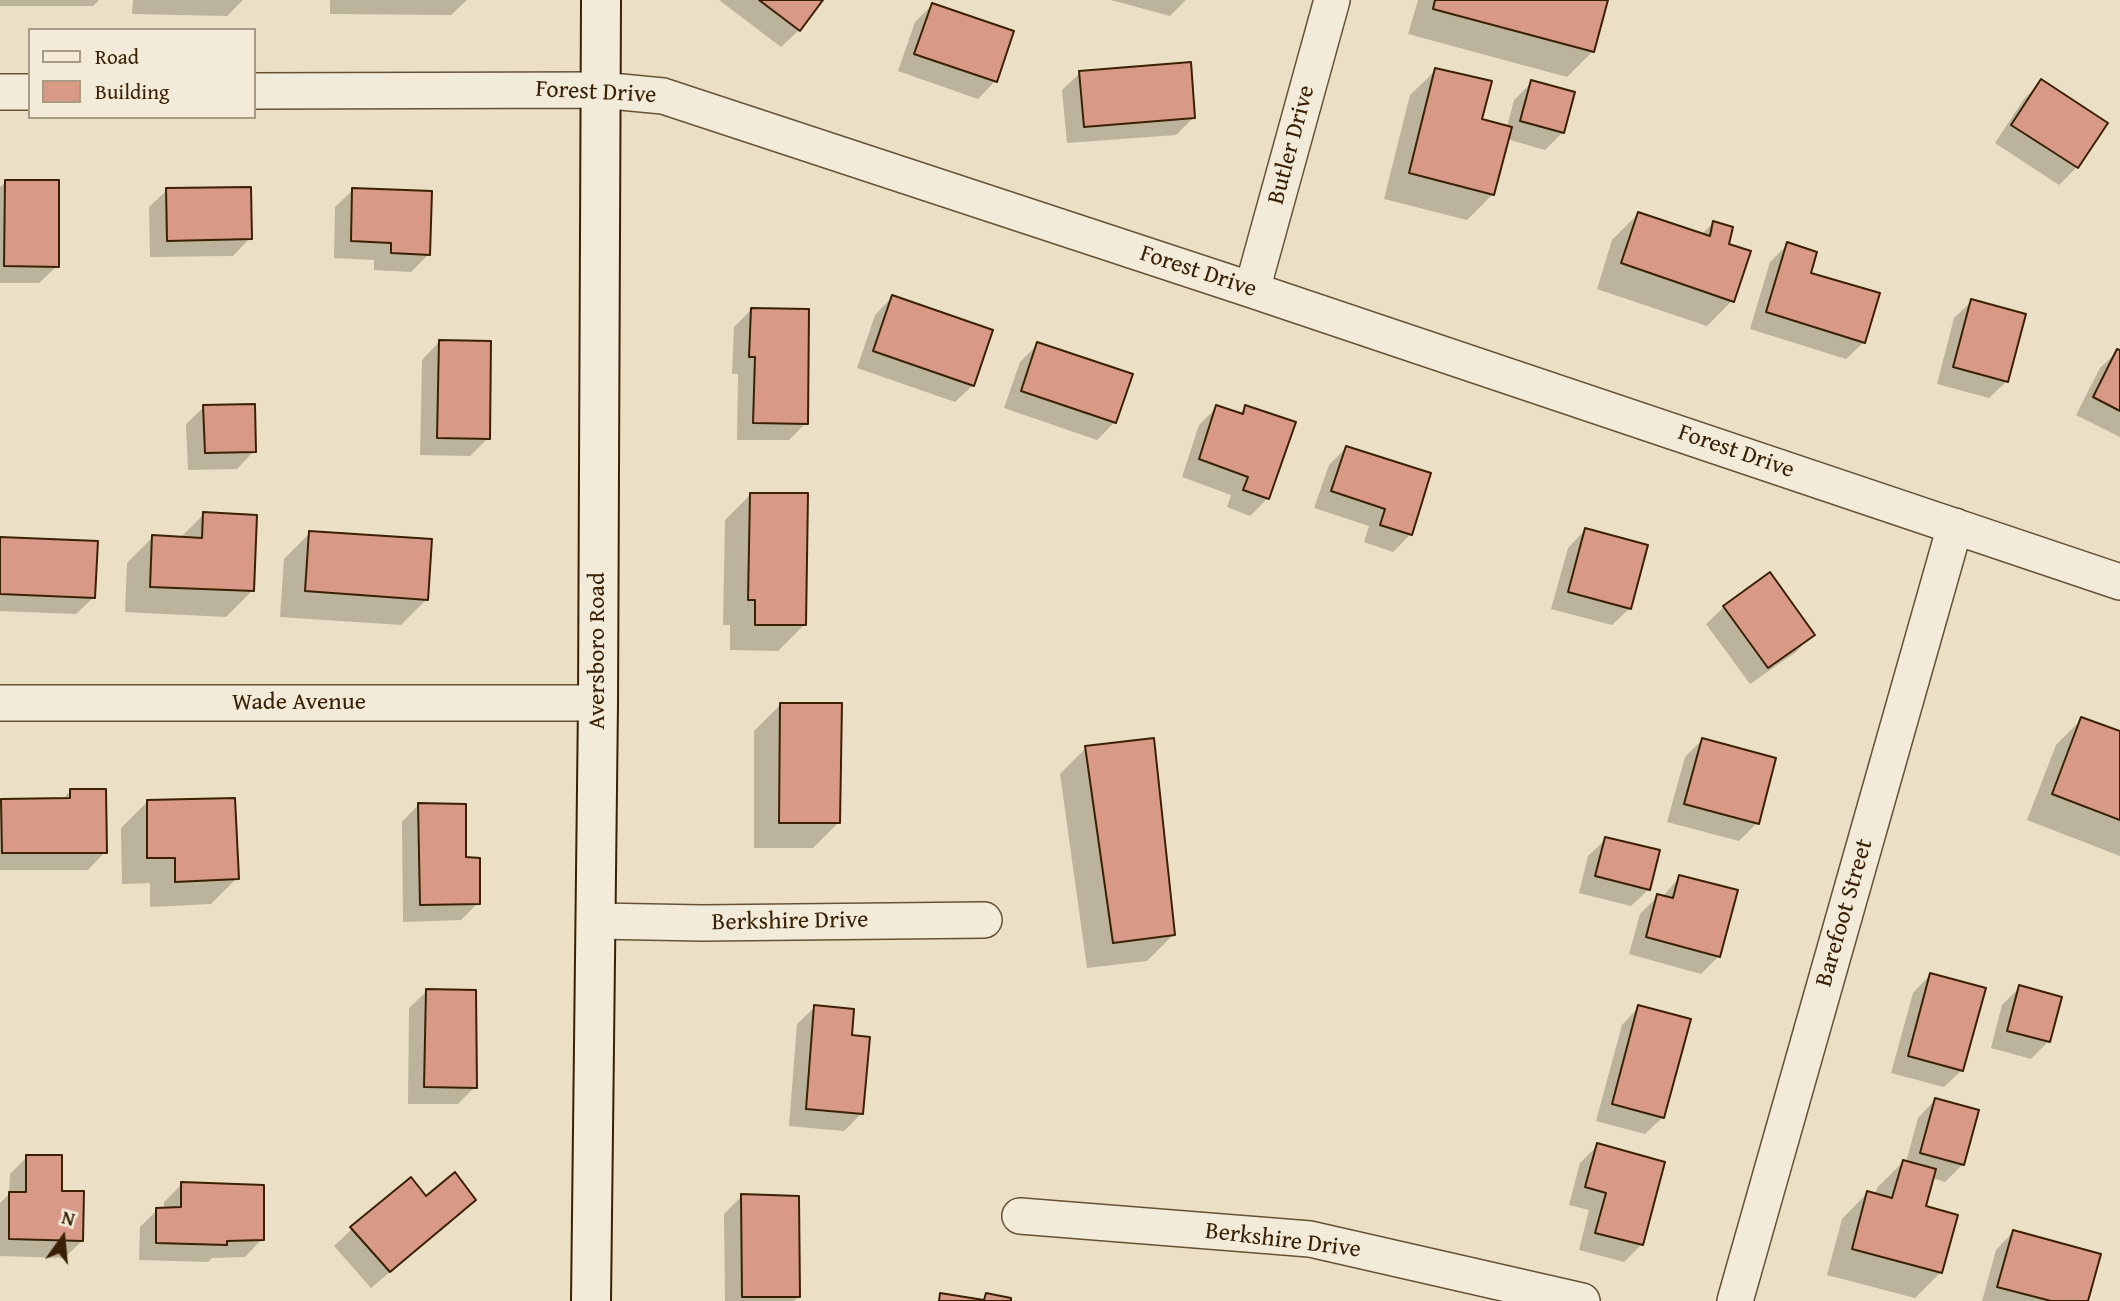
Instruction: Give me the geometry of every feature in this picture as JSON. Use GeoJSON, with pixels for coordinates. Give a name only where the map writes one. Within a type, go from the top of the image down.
{"type":"FeatureCollection","features":[{"type":"Feature","properties":{"kind":"street","name":"Aversboro Road"},"geometry":{"type":"LineString","coordinates":[[591,1301],[598,703],[601,0]]}},
{"type":"Feature","properties":{"kind":"street","name":"Butler Drive"},"geometry":{"type":"LineString","coordinates":[[1252,290],[1332,0]]}},
{"type":"Feature","properties":{"kind":"street","name":"Forest Drive"},"geometry":{"type":"LineString","coordinates":[[256,91],[600,89],[663,96],[1252,290],[2120,582]]}},
{"type":"Feature","properties":{"kind":"street"},"geometry":{"type":"LineString","coordinates":[[0,92],[28,92]]}},
{"type":"Feature","properties":{"kind":"street","name":"Barefoot Street"},"geometry":{"type":"LineString","coordinates":[[1735,1301],[1955,526]]}},
{"type":"Feature","properties":{"kind":"street","name":"Wade Avenue"},"geometry":{"type":"LineString","coordinates":[[0,703],[598,703]]}},
{"type":"Feature","properties":{"kind":"street","name":"Berkshire Drive"},"geometry":{"type":"LineString","coordinates":[[596,921],[703,923],[984,920]]}},
{"type":"Feature","properties":{"kind":"street","name":"Berkshire Drive"},"geometry":{"type":"LineString","coordinates":[[1020,1216],[1310,1239],[1582,1301]]}},
{"type":"Feature","properties":{"kind":"building"},"geometry":{"type":"Polygon","coordinates":[[[759,0],[823,0],[800,31],[759,0]]]}},
{"type":"Feature","properties":{"kind":"building"},"geometry":{"type":"Polygon","coordinates":[[[1435,0],[1608,0],[1594,52],[1433,9],[1435,0]]]}},
{"type":"Feature","properties":{"kind":"building"},"geometry":{"type":"Polygon","coordinates":[[[932,3],[1014,31],[997,82],[914,54],[932,3]]]}},
{"type":"Feature","properties":{"kind":"building"},"geometry":{"type":"Polygon","coordinates":[[[1191,62],[1195,118],[1084,127],[1079,71],[1191,62]]]}},
{"type":"Feature","properties":{"kind":"building"},"geometry":{"type":"Polygon","coordinates":[[[1435,68],[1492,81],[1482,119],[1512,127],[1494,195],[1409,173],[1435,68]]]}},
{"type":"Feature","properties":{"kind":"building"},"geometry":{"type":"Polygon","coordinates":[[[2041,79],[2108,123],[2078,168],[2011,125],[2041,79]]]}},
{"type":"Feature","properties":{"kind":"building"},"geometry":{"type":"Polygon","coordinates":[[[1531,80],[1575,92],[1564,133],[1520,121],[1531,80]]]}},
{"type":"Feature","properties":{"kind":"building"},"geometry":{"type":"Polygon","coordinates":[[[5,180],[59,180],[59,267],[4,266],[5,180]]]}},
{"type":"Feature","properties":{"kind":"building"},"geometry":{"type":"Polygon","coordinates":[[[251,187],[252,239],[167,241],[166,188],[251,187]]]}},
{"type":"Feature","properties":{"kind":"building"},"geometry":{"type":"Polygon","coordinates":[[[352,188],[432,191],[430,255],[391,253],[391,243],[351,241],[352,188]]]}},
{"type":"Feature","properties":{"kind":"building"},"geometry":{"type":"Polygon","coordinates":[[[1638,212],[1710,236],[1713,221],[1733,227],[1729,244],[1751,251],[1734,302],[1621,263],[1638,212]]]}},
{"type":"Feature","properties":{"kind":"building"},"geometry":{"type":"Polygon","coordinates":[[[1787,242],[1817,252],[1811,273],[1880,293],[1865,343],[1766,312],[1787,242]]]}},
{"type":"Feature","properties":{"kind":"building"},"geometry":{"type":"Polygon","coordinates":[[[892,295],[993,330],[974,386],[873,351],[892,295]]]}},
{"type":"Feature","properties":{"kind":"building"},"geometry":{"type":"Polygon","coordinates":[[[1971,299],[2026,314],[2008,382],[1953,367],[1971,299]]]}},
{"type":"Feature","properties":{"kind":"building"},"geometry":{"type":"Polygon","coordinates":[[[751,308],[809,309],[808,424],[753,423],[755,357],[749,357],[751,308]]]}},
{"type":"Feature","properties":{"kind":"building"},"geometry":{"type":"Polygon","coordinates":[[[439,340],[491,341],[490,439],[437,438],[439,340]]]}},
{"type":"Feature","properties":{"kind":"building"},"geometry":{"type":"Polygon","coordinates":[[[1037,342],[1133,374],[1116,423],[1021,391],[1037,342]]]}},
{"type":"Feature","properties":{"kind":"building"},"geometry":{"type":"Polygon","coordinates":[[[2117,349],[2120,350],[2120,411],[2093,397],[2117,349]]]}},
{"type":"Feature","properties":{"kind":"building"},"geometry":{"type":"Polygon","coordinates":[[[255,404],[256,452],[205,453],[203,405],[255,404]]]}},
{"type":"Feature","properties":{"kind":"building"},"geometry":{"type":"Polygon","coordinates":[[[1216,405],[1243,414],[1245,405],[1296,422],[1269,499],[1243,490],[1248,477],[1199,459],[1216,405]]]}},
{"type":"Feature","properties":{"kind":"building"},"geometry":{"type":"Polygon","coordinates":[[[1346,446],[1431,473],[1412,535],[1380,525],[1385,509],[1331,491],[1346,446]]]}},
{"type":"Feature","properties":{"kind":"building"},"geometry":{"type":"Polygon","coordinates":[[[750,493],[808,493],[806,625],[755,625],[755,600],[748,600],[750,493]]]}},
{"type":"Feature","properties":{"kind":"building"},"geometry":{"type":"Polygon","coordinates":[[[203,512],[257,515],[254,591],[150,587],[152,535],[202,538],[203,512]]]}},
{"type":"Feature","properties":{"kind":"building"},"geometry":{"type":"Polygon","coordinates":[[[1585,528],[1648,545],[1631,609],[1568,592],[1585,528]]]}},
{"type":"Feature","properties":{"kind":"building"},"geometry":{"type":"Polygon","coordinates":[[[309,531],[432,539],[428,600],[305,591],[309,531]]]}},
{"type":"Feature","properties":{"kind":"building"},"geometry":{"type":"Polygon","coordinates":[[[0,537],[98,541],[95,598],[0,594],[0,537]]]}},
{"type":"Feature","properties":{"kind":"building"},"geometry":{"type":"Polygon","coordinates":[[[1770,572],[1815,635],[1768,668],[1723,606],[1770,572]]]}},
{"type":"Feature","properties":{"kind":"building"},"geometry":{"type":"Polygon","coordinates":[[[780,703],[842,703],[840,823],[779,823],[780,703]]]}},
{"type":"Feature","properties":{"kind":"building"},"geometry":{"type":"Polygon","coordinates":[[[2081,717],[2120,731],[2120,820],[2052,794],[2081,717]]]}},
{"type":"Feature","properties":{"kind":"building"},"geometry":{"type":"Polygon","coordinates":[[[1154,738],[1175,935],[1113,943],[1085,746],[1154,738]]]}},
{"type":"Feature","properties":{"kind":"building"},"geometry":{"type":"Polygon","coordinates":[[[1702,738],[1776,758],[1759,824],[1684,804],[1702,738]]]}},
{"type":"Feature","properties":{"kind":"building"},"geometry":{"type":"Polygon","coordinates":[[[70,789],[106,789],[107,853],[2,853],[1,799],[70,798],[70,789]]]}},
{"type":"Feature","properties":{"kind":"building"},"geometry":{"type":"Polygon","coordinates":[[[235,798],[239,879],[175,882],[175,858],[147,858],[147,800],[235,798]]]}},
{"type":"Feature","properties":{"kind":"building"},"geometry":{"type":"Polygon","coordinates":[[[418,803],[466,804],[466,857],[480,858],[480,904],[420,905],[418,803]]]}},
{"type":"Feature","properties":{"kind":"building"},"geometry":{"type":"Polygon","coordinates":[[[1605,837],[1660,850],[1650,890],[1595,876],[1605,837]]]}},
{"type":"Feature","properties":{"kind":"building"},"geometry":{"type":"Polygon","coordinates":[[[1679,875],[1738,890],[1720,957],[1646,937],[1657,894],[1673,898],[1679,875]]]}},
{"type":"Feature","properties":{"kind":"building"},"geometry":{"type":"Polygon","coordinates":[[[1930,973],[1986,988],[1963,1071],[1908,1056],[1930,973]]]}},
{"type":"Feature","properties":{"kind":"building"},"geometry":{"type":"Polygon","coordinates":[[[2019,985],[2062,997],[2050,1042],[2007,1031],[2019,985]]]}},
{"type":"Feature","properties":{"kind":"building"},"geometry":{"type":"Polygon","coordinates":[[[426,989],[476,990],[477,1088],[424,1087],[426,989]]]}},
{"type":"Feature","properties":{"kind":"building"},"geometry":{"type":"Polygon","coordinates":[[[814,1005],[854,1009],[852,1035],[870,1037],[863,1114],[806,1109],[814,1005]]]}},
{"type":"Feature","properties":{"kind":"building"},"geometry":{"type":"Polygon","coordinates":[[[1638,1005],[1691,1019],[1664,1118],[1612,1104],[1638,1005]]]}},
{"type":"Feature","properties":{"kind":"building"},"geometry":{"type":"Polygon","coordinates":[[[1935,1098],[1979,1110],[1964,1165],[1920,1153],[1935,1098]]]}},
{"type":"Feature","properties":{"kind":"building"},"geometry":{"type":"Polygon","coordinates":[[[1597,1143],[1665,1162],[1643,1245],[1595,1233],[1606,1193],[1585,1187],[1597,1143]]]}},
{"type":"Feature","properties":{"kind":"building"},"geometry":{"type":"Polygon","coordinates":[[[26,1155],[62,1155],[62,1191],[84,1191],[83,1241],[9,1239],[9,1192],[26,1192],[26,1155]]]}},
{"type":"Feature","properties":{"kind":"building"},"geometry":{"type":"Polygon","coordinates":[[[1903,1160],[1936,1169],[1926,1206],[1958,1215],[1942,1273],[1852,1249],[1867,1191],[1892,1198],[1903,1160]]]}},
{"type":"Feature","properties":{"kind":"building"},"geometry":{"type":"Polygon","coordinates":[[[455,1172],[476,1200],[390,1272],[350,1227],[411,1177],[426,1196],[455,1172]]]}},
{"type":"Feature","properties":{"kind":"building"},"geometry":{"type":"Polygon","coordinates":[[[181,1182],[264,1185],[264,1240],[227,1241],[227,1245],[156,1243],[156,1208],[181,1207],[181,1182]]]}},
{"type":"Feature","properties":{"kind":"building"},"geometry":{"type":"Polygon","coordinates":[[[741,1194],[799,1196],[800,1297],[742,1297],[741,1194]]]}},
{"type":"Feature","properties":{"kind":"building"},"geometry":{"type":"Polygon","coordinates":[[[2013,1230],[2101,1254],[2088,1301],[2051,1301],[1997,1287],[2013,1230]]]}},
{"type":"Feature","properties":{"kind":"building"},"geometry":{"type":"Polygon","coordinates":[[[940,1293],[984,1300],[986,1293],[1011,1298],[1011,1301],[939,1301],[940,1293]]]}}]}
